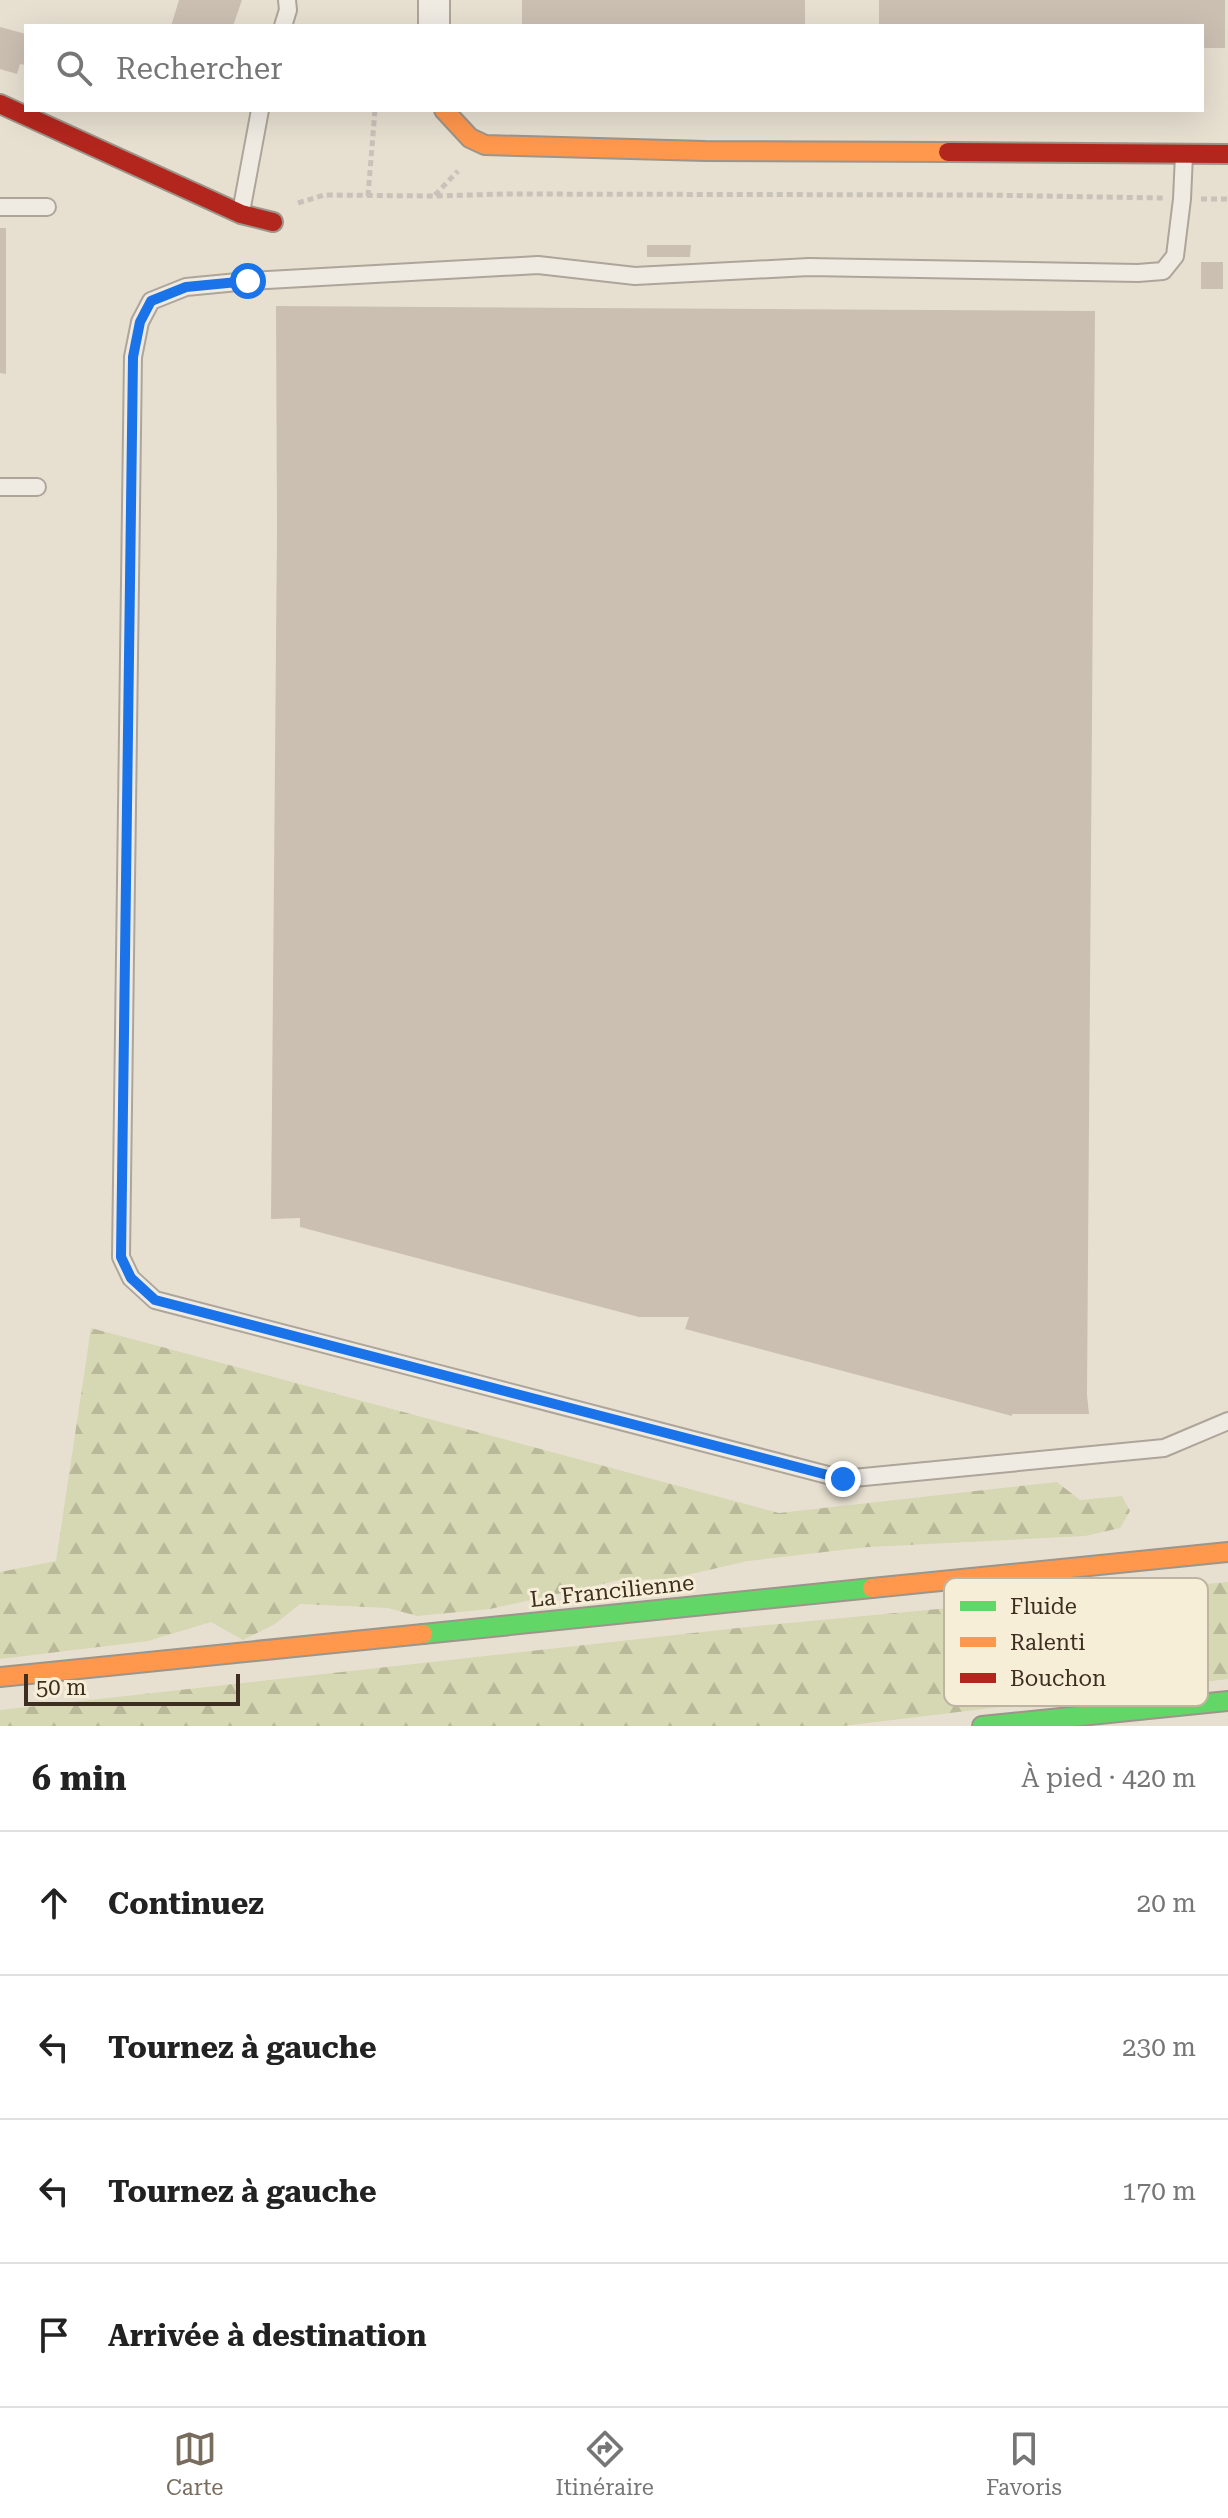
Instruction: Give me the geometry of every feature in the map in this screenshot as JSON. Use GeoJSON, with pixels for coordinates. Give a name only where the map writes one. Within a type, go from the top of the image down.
{"type":"FeatureCollection","features":[{"type":"Feature","properties":{"kind":"main road"},"geometry":{"type":"LineString","coordinates":[[0,104],[241,214],[273,222]]}},
{"type":"Feature","properties":{"kind":"main road"},"geometry":{"type":"LineString","coordinates":[[446,112],[470,138],[485,145],[705,151],[1228,154]]}},
{"type":"Feature","properties":{"kind":"main road","name":"La Francilienne"},"geometry":{"type":"LineString","coordinates":[[973,1578],[1228,1552]]}},
{"type":"Feature","properties":{"kind":"main road","name":"La Francilienne"},"geometry":{"type":"LineString","coordinates":[[0,1677],[944,1581]]}},
{"type":"Feature","properties":{"kind":"main road"},"geometry":{"type":"LineString","coordinates":[[1208,1703],[1228,1701]]}},
{"type":"Feature","properties":{"kind":"main road"},"geometry":{"type":"LineString","coordinates":[[982,1726],[1179,1706]]}},
{"type":"Feature","properties":{"kind":"street"},"geometry":{"type":"LineString","coordinates":[[434,0],[434,24]]}},
{"type":"Feature","properties":{"kind":"lane"},"geometry":{"type":"LineString","coordinates":[[284,24],[287,0]]}},
{"type":"Feature","properties":{"kind":"lane"},"geometry":{"type":"LineString","coordinates":[[241,214],[254,113]]}},
{"type":"Feature","properties":{"kind":"lane"},"geometry":{"type":"LineString","coordinates":[[1184,153],[1175,256],[1163,271],[809,267],[635,276],[538,265],[248,281],[186,287],[151,301],[140,322],[133,357],[121,1257],[131,1278],[155,1300],[843,1479],[1164,1448],[1228,1421]]}},
{"type":"Feature","properties":{"kind":"lane"},"geometry":{"type":"LineString","coordinates":[[0,207],[47,207]]}},
{"type":"Feature","properties":{"kind":"lane"},"geometry":{"type":"LineString","coordinates":[[0,487],[37,487]]}},
{"type":"Feature","properties":{"kind":"path"},"geometry":{"type":"LineString","coordinates":[[368,196],[375,112]]}},
{"type":"Feature","properties":{"kind":"path"},"geometry":{"type":"LineString","coordinates":[[273,222],[297,203],[324,195],[983,195],[1228,199]]}},
{"type":"Feature","properties":{"kind":"green space"},"geometry":{"type":"Polygon","coordinates":[[[91,1328],[779,1513],[1057,1482],[1080,1500],[1122,1496],[1130,1511],[1120,1528],[1085,1536],[868,1547],[748,1561],[669,1579],[620,1580],[490,1609],[417,1616],[388,1608],[300,1604],[275,1624],[243,1640],[211,1622],[148,1641],[0,1659],[0,1572],[56,1561],[91,1328]]]}},
{"type":"Feature","properties":{"kind":"green space"},"geometry":{"type":"Polygon","coordinates":[[[1228,1582],[1228,1679],[1208,1681],[1208,1584],[1228,1582]]]}},
{"type":"Feature","properties":{"kind":"green space"},"geometry":{"type":"Polygon","coordinates":[[[944,1608],[944,1706],[1007,1706],[843,1726],[0,1726],[0,1710],[756,1626],[944,1608]]]}},
{"type":"Feature","properties":{"kind":"building"},"geometry":{"type":"Polygon","coordinates":[[[179,0],[242,0],[234,24],[172,24],[179,0]]]}},
{"type":"Feature","properties":{"kind":"building"},"geometry":{"type":"Polygon","coordinates":[[[522,0],[805,0],[805,24],[522,24],[522,0]]]}},
{"type":"Feature","properties":{"kind":"building"},"geometry":{"type":"Polygon","coordinates":[[[879,0],[1225,0],[1225,48],[1204,48],[1204,24],[879,24],[879,0]]]}},
{"type":"Feature","properties":{"kind":"building"},"geometry":{"type":"Polygon","coordinates":[[[0,27],[24,33],[24,65],[20,64],[17,74],[0,69],[0,27]]]}},
{"type":"Feature","properties":{"kind":"building"},"geometry":{"type":"Polygon","coordinates":[[[0,228],[6,228],[6,374],[0,373],[0,228]]]}},
{"type":"Feature","properties":{"kind":"building"},"geometry":{"type":"Polygon","coordinates":[[[647,245],[691,245],[690,257],[647,257],[647,245]]]}},
{"type":"Feature","properties":{"kind":"building"},"geometry":{"type":"Polygon","coordinates":[[[1201,262],[1223,262],[1223,289],[1201,289],[1201,262]]]}},
{"type":"Feature","properties":{"kind":"building"},"geometry":{"type":"Polygon","coordinates":[[[276,306],[1095,311],[1089,1414],[1012,1416],[685,1329],[689,1317],[639,1317],[300,1227],[300,1218],[271,1219],[276,306]]]}},
{"type":"Feature","properties":{"kind":"traffic: fast"},"geometry":{"type":"LineString","coordinates":[[423,1634],[872,1588]]}},
{"type":"Feature","properties":{"kind":"traffic: fast"},"geometry":{"type":"LineString","coordinates":[[1208,1703],[1228,1701]]}},
{"type":"Feature","properties":{"kind":"traffic: fast"},"geometry":{"type":"LineString","coordinates":[[982,1726],[1179,1706]]}},
{"type":"Feature","properties":{"kind":"traffic: slow"},"geometry":{"type":"LineString","coordinates":[[446,112],[470,138],[485,145],[705,151],[948,152]]}},
{"type":"Feature","properties":{"kind":"traffic: slow"},"geometry":{"type":"LineString","coordinates":[[971,1578],[1228,1552]]}},
{"type":"Feature","properties":{"kind":"traffic: slow"},"geometry":{"type":"LineString","coordinates":[[872,1588],[944,1581]]}},
{"type":"Feature","properties":{"kind":"traffic: slow"},"geometry":{"type":"LineString","coordinates":[[0,1677],[423,1634]]}},
{"type":"Feature","properties":{"kind":"traffic: jam"},"geometry":{"type":"LineString","coordinates":[[0,104],[241,214],[273,222]]}},
{"type":"Feature","properties":{"kind":"traffic: jam"},"geometry":{"type":"LineString","coordinates":[[948,152],[1228,154]]}},
{"type":"Feature","properties":{"kind":"route"},"geometry":{"type":"LineString","coordinates":[[248,281],[186,287],[151,301],[140,322],[133,357],[121,1257],[131,1278],[155,1300],[843,1479]]}}]}
